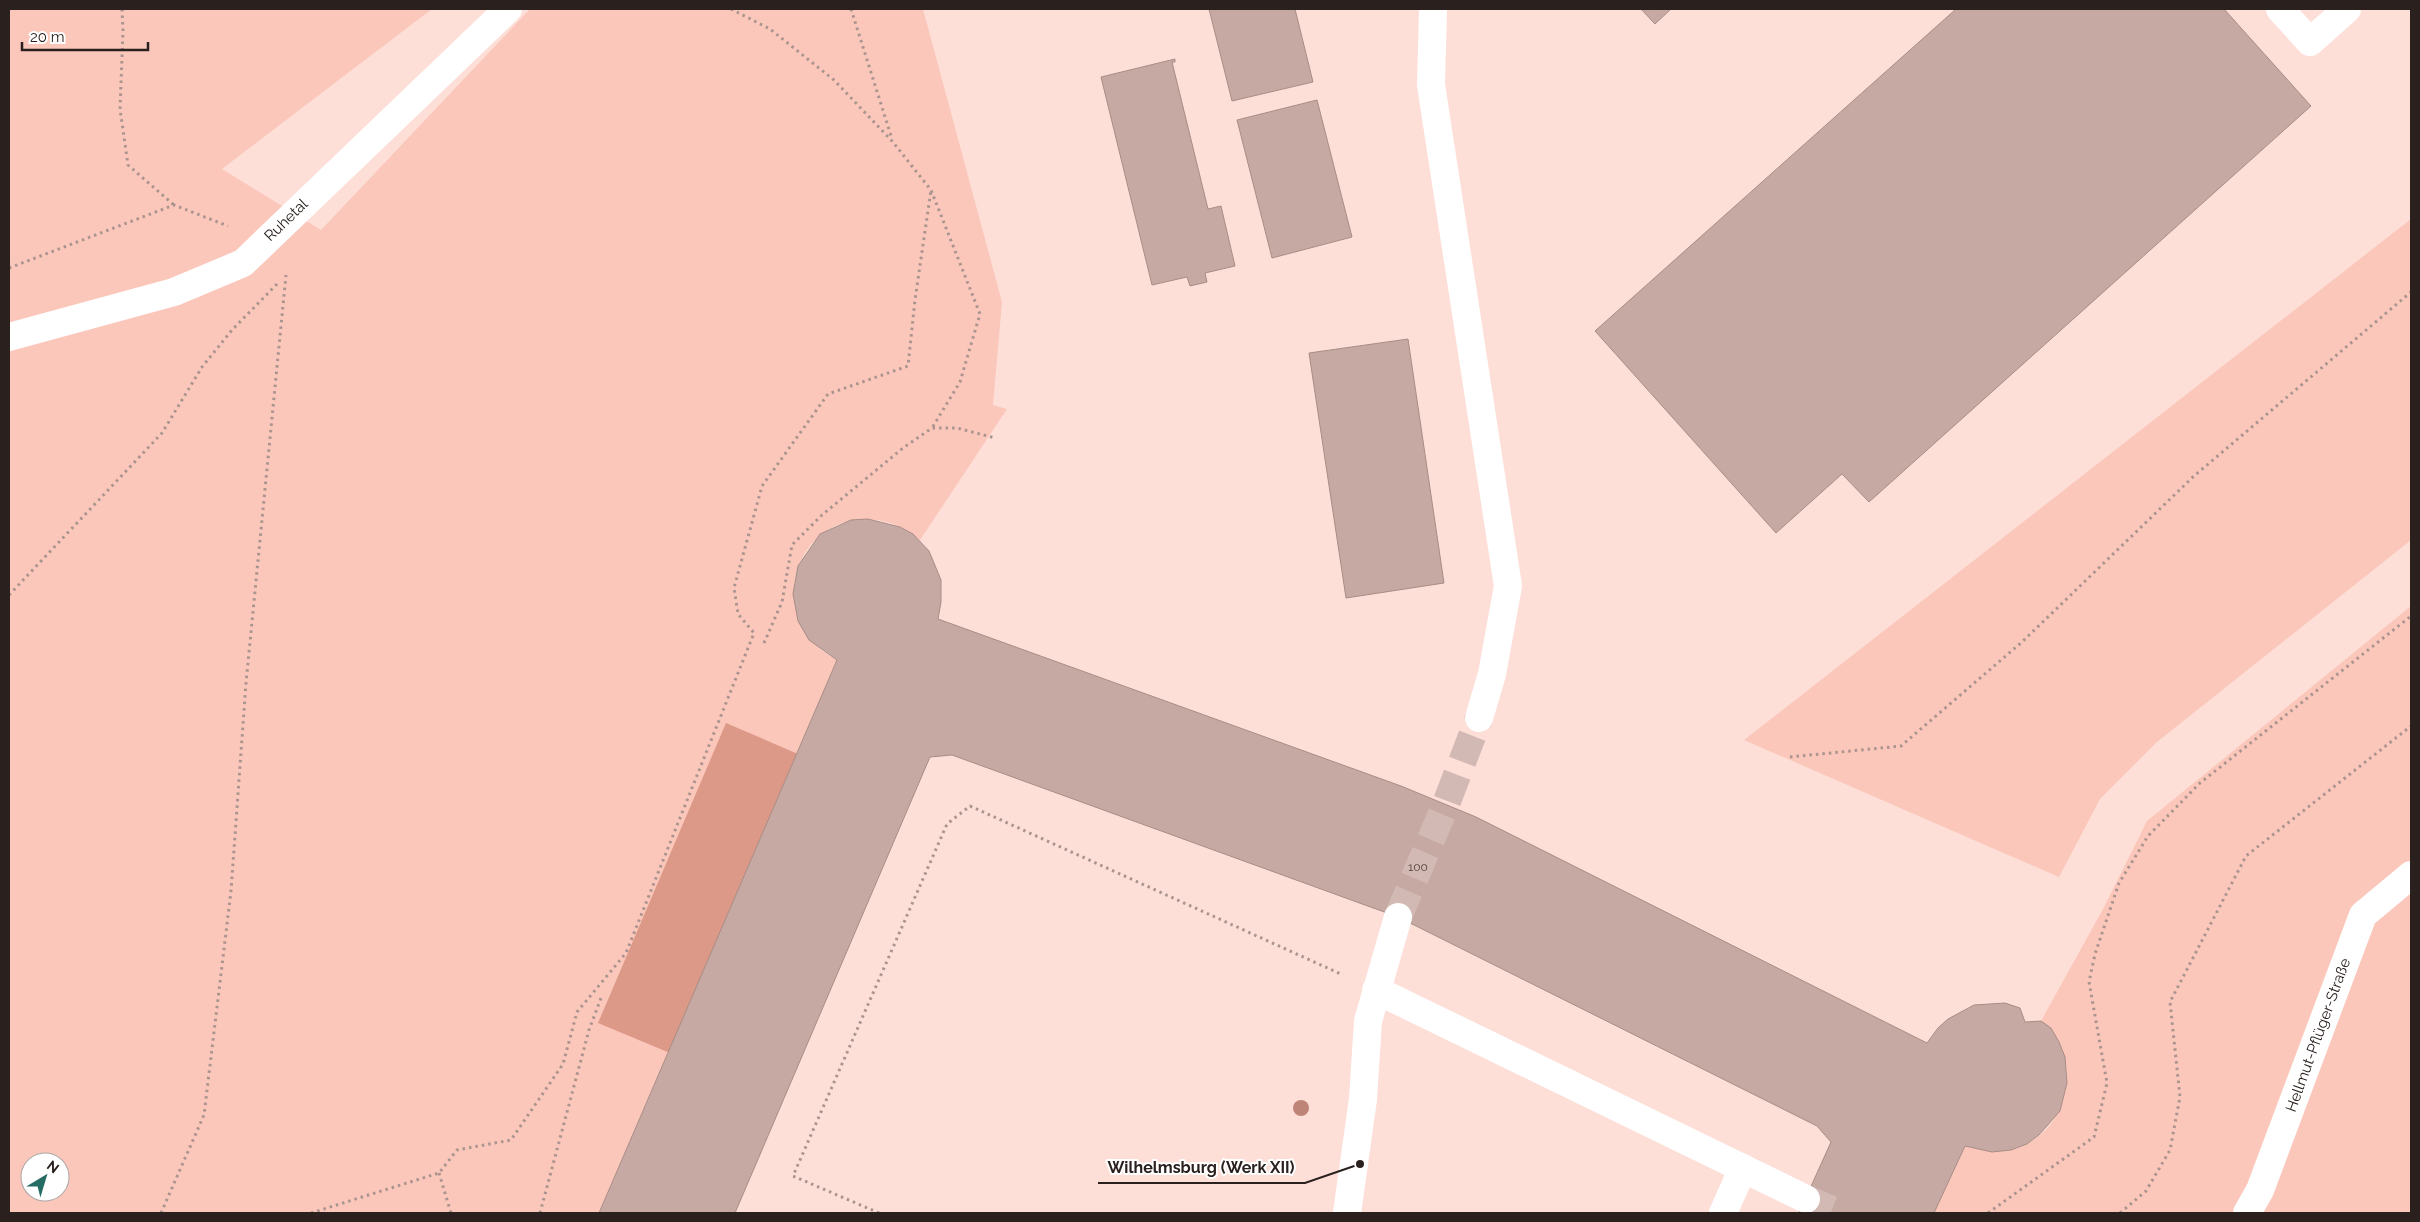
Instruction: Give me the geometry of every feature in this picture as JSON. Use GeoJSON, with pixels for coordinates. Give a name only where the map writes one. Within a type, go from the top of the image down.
{"type":"FeatureCollection","features":[{"type":"Feature","properties":{"kind":"lane","name":"Ruhetal"},"geometry":{"type":"LineString","coordinates":[[9,337],[174,292],[243,263],[264,240],[508,9]]}},
{"type":"Feature","properties":{"kind":"lane"},"geometry":{"type":"LineString","coordinates":[[1433,9],[1431,85],[1508,586],[1492,674],[1479,718]]}},
{"type":"Feature","properties":{"kind":"lane"},"geometry":{"type":"LineString","coordinates":[[2280,9],[2310,42],[2346,9]]}},
{"type":"Feature","properties":{"kind":"lane","name":"Hellmut-Pflüger-Straße"},"geometry":{"type":"LineString","coordinates":[[2247,1213],[2260,1190],[2363,915],[2411,875]]}},
{"type":"Feature","properties":{"kind":"lane"},"geometry":{"type":"LineString","coordinates":[[1348,1213],[1363,1099],[1368,1021],[1398,917]]}},
{"type":"Feature","properties":{"kind":"lane"},"geometry":{"type":"LineString","coordinates":[[1376,990],[1806,1198]]}},
{"type":"Feature","properties":{"kind":"lane"},"geometry":{"type":"LineString","coordinates":[[1723,1213],[1743,1168]]}},
{"type":"Feature","properties":{"kind":"path"},"geometry":{"type":"LineString","coordinates":[[122,9],[124,31],[120,109],[128,165],[174,205],[264,240]]}},
{"type":"Feature","properties":{"kind":"path"},"geometry":{"type":"LineString","coordinates":[[731,9],[770,29],[834,80],[892,141],[931,190],[980,314],[960,382],[932,428],[860,482],[792,545],[782,602],[764,643]]}},
{"type":"Feature","properties":{"kind":"path"},"geometry":{"type":"LineString","coordinates":[[851,9],[892,141]]}},
{"type":"Feature","properties":{"kind":"path"},"geometry":{"type":"LineString","coordinates":[[311,1213],[438,1173],[457,1150],[511,1140],[563,1064],[577,1012],[626,953],[754,633],[738,614],[734,588],[762,486],[828,394],[908,366],[915,300],[931,190]]}},
{"type":"Feature","properties":{"kind":"path"},"geometry":{"type":"LineString","coordinates":[[9,268],[174,205]]}},
{"type":"Feature","properties":{"kind":"path"},"geometry":{"type":"LineString","coordinates":[[9,595],[162,433],[202,367],[232,330],[292,268]]}},
{"type":"Feature","properties":{"kind":"path"},"geometry":{"type":"LineString","coordinates":[[162,1213],[204,1115],[231,890],[247,673],[286,276]]}},
{"type":"Feature","properties":{"kind":"path"},"geometry":{"type":"LineString","coordinates":[[1790,757],[1901,746],[2022,642],[2194,476],[2411,292]]}},
{"type":"Feature","properties":{"kind":"path"},"geometry":{"type":"LineString","coordinates":[[932,428],[956,428],[996,438]]}},
{"type":"Feature","properties":{"kind":"path"},"geometry":{"type":"LineString","coordinates":[[1988,1213],[2094,1137],[2107,1083],[2089,982],[2119,883],[2148,836],[2200,783],[2411,616]]}},
{"type":"Feature","properties":{"kind":"path"},"geometry":{"type":"LineString","coordinates":[[2120,1213],[2146,1191],[2170,1150],[2180,1097],[2170,1002],[2246,856],[2411,726]]}},
{"type":"Feature","properties":{"kind":"path"},"geometry":{"type":"LineString","coordinates":[[879,1213],[793,1176],[947,824],[970,806],[1376,990]]}},
{"type":"Feature","properties":{"kind":"path"},"geometry":{"type":"LineString","coordinates":[[540,1213],[588,1030],[602,998]]}},
{"type":"Feature","properties":{"kind":"path"},"geometry":{"type":"LineString","coordinates":[[438,1173],[451,1213]]}},
{"type":"Feature","properties":{"kind":"shaded area"},"geometry":{"type":"Polygon","coordinates":[[[9,9],[432,9],[222,169],[321,230],[530,9],[923,9],[1002,302],[993,405],[1007,409],[920,540],[905,529],[888,522],[876,520],[847,522],[824,532],[807,550],[797,572],[794,597],[800,621],[814,643],[837,660],[599,1213],[9,1213],[9,9]]]}},
{"type":"Feature","properties":{"kind":"shaded area"},"geometry":{"type":"Polygon","coordinates":[[[2411,219],[2411,540],[2157,742],[2100,799],[2059,877],[1744,740],[2411,219]]]}},
{"type":"Feature","properties":{"kind":"shaded area"},"geometry":{"type":"Polygon","coordinates":[[[2411,606],[2411,1213],[1934,1213],[1965,1146],[1988,1151],[2010,1150],[2030,1142],[2046,1130],[2057,1113],[2064,1094],[2067,1074],[2064,1055],[2055,1036],[2041,1021],[2103,909],[2147,821],[2411,606]]]}},
{"type":"Feature","properties":{"kind":"shaded area"},"geometry":{"type":"Polygon","coordinates":[[[726,723],[798,754],[670,1053],[598,1023],[726,723]]]}},
{"type":"Feature","properties":{"kind":"building"},"geometry":{"type":"Polygon","coordinates":[[[1209,9],[1295,9],[1313,82],[1232,101],[1209,9]]]}},
{"type":"Feature","properties":{"kind":"building"},"geometry":{"type":"Polygon","coordinates":[[[1641,9],[1671,9],[1655,24],[1641,9]]]}},
{"type":"Feature","properties":{"kind":"building"},"geometry":{"type":"Polygon","coordinates":[[[1956,9],[2224,9],[2311,106],[1869,502],[1842,474],[1776,533],[1595,331],[1956,9]]]}},
{"type":"Feature","properties":{"kind":"building"},"geometry":{"type":"Polygon","coordinates":[[[1175,59],[1175,62],[1172,62],[1208,209],[1221,206],[1235,266],[1205,273],[1207,282],[1190,286],[1187,277],[1152,285],[1101,77],[1175,59]]]}},
{"type":"Feature","properties":{"kind":"building"},"geometry":{"type":"Polygon","coordinates":[[[1317,100],[1352,237],[1272,258],[1237,120],[1317,100]]]}},
{"type":"Feature","properties":{"kind":"building"},"geometry":{"type":"Polygon","coordinates":[[[1408,339],[1444,583],[1346,598],[1309,353],[1408,339]]]}},
{"type":"Feature","properties":{"kind":"building"},"geometry":{"type":"Polygon","coordinates":[[[868,519],[900,527],[913,534],[929,551],[941,580],[941,602],[938,619],[1401,786],[1476,817],[1927,1043],[1938,1028],[1948,1019],[1974,1005],[2005,1003],[2020,1008],[2025,1022],[2041,1021],[2051,1028],[2065,1057],[2067,1083],[2060,1111],[2039,1135],[2027,1144],[2011,1150],[1992,1152],[1965,1146],[1934,1213],[1799,1213],[1831,1142],[1817,1126],[1398,917],[952,755],[930,757],[735,1213],[599,1213],[837,660],[809,640],[798,621],[793,594],[798,566],[820,534],[851,520],[868,519]]]}},
{"type":"Feature","properties":{"kind":"tunnel"},"geometry":{"type":"LineString","coordinates":[[1398,917],[1446,804],[1479,718]]}},
{"type":"Feature","properties":{"kind":"tunnel"},"geometry":{"type":"LineString","coordinates":[[1806,1199],[1839,1213]]}},
{"type":"Feature","properties":{"kind":"place","name":"Wilhelmsburg (Werk XII)"},"geometry":{"type":"Point","coordinates":[1360,1164]}}]}
